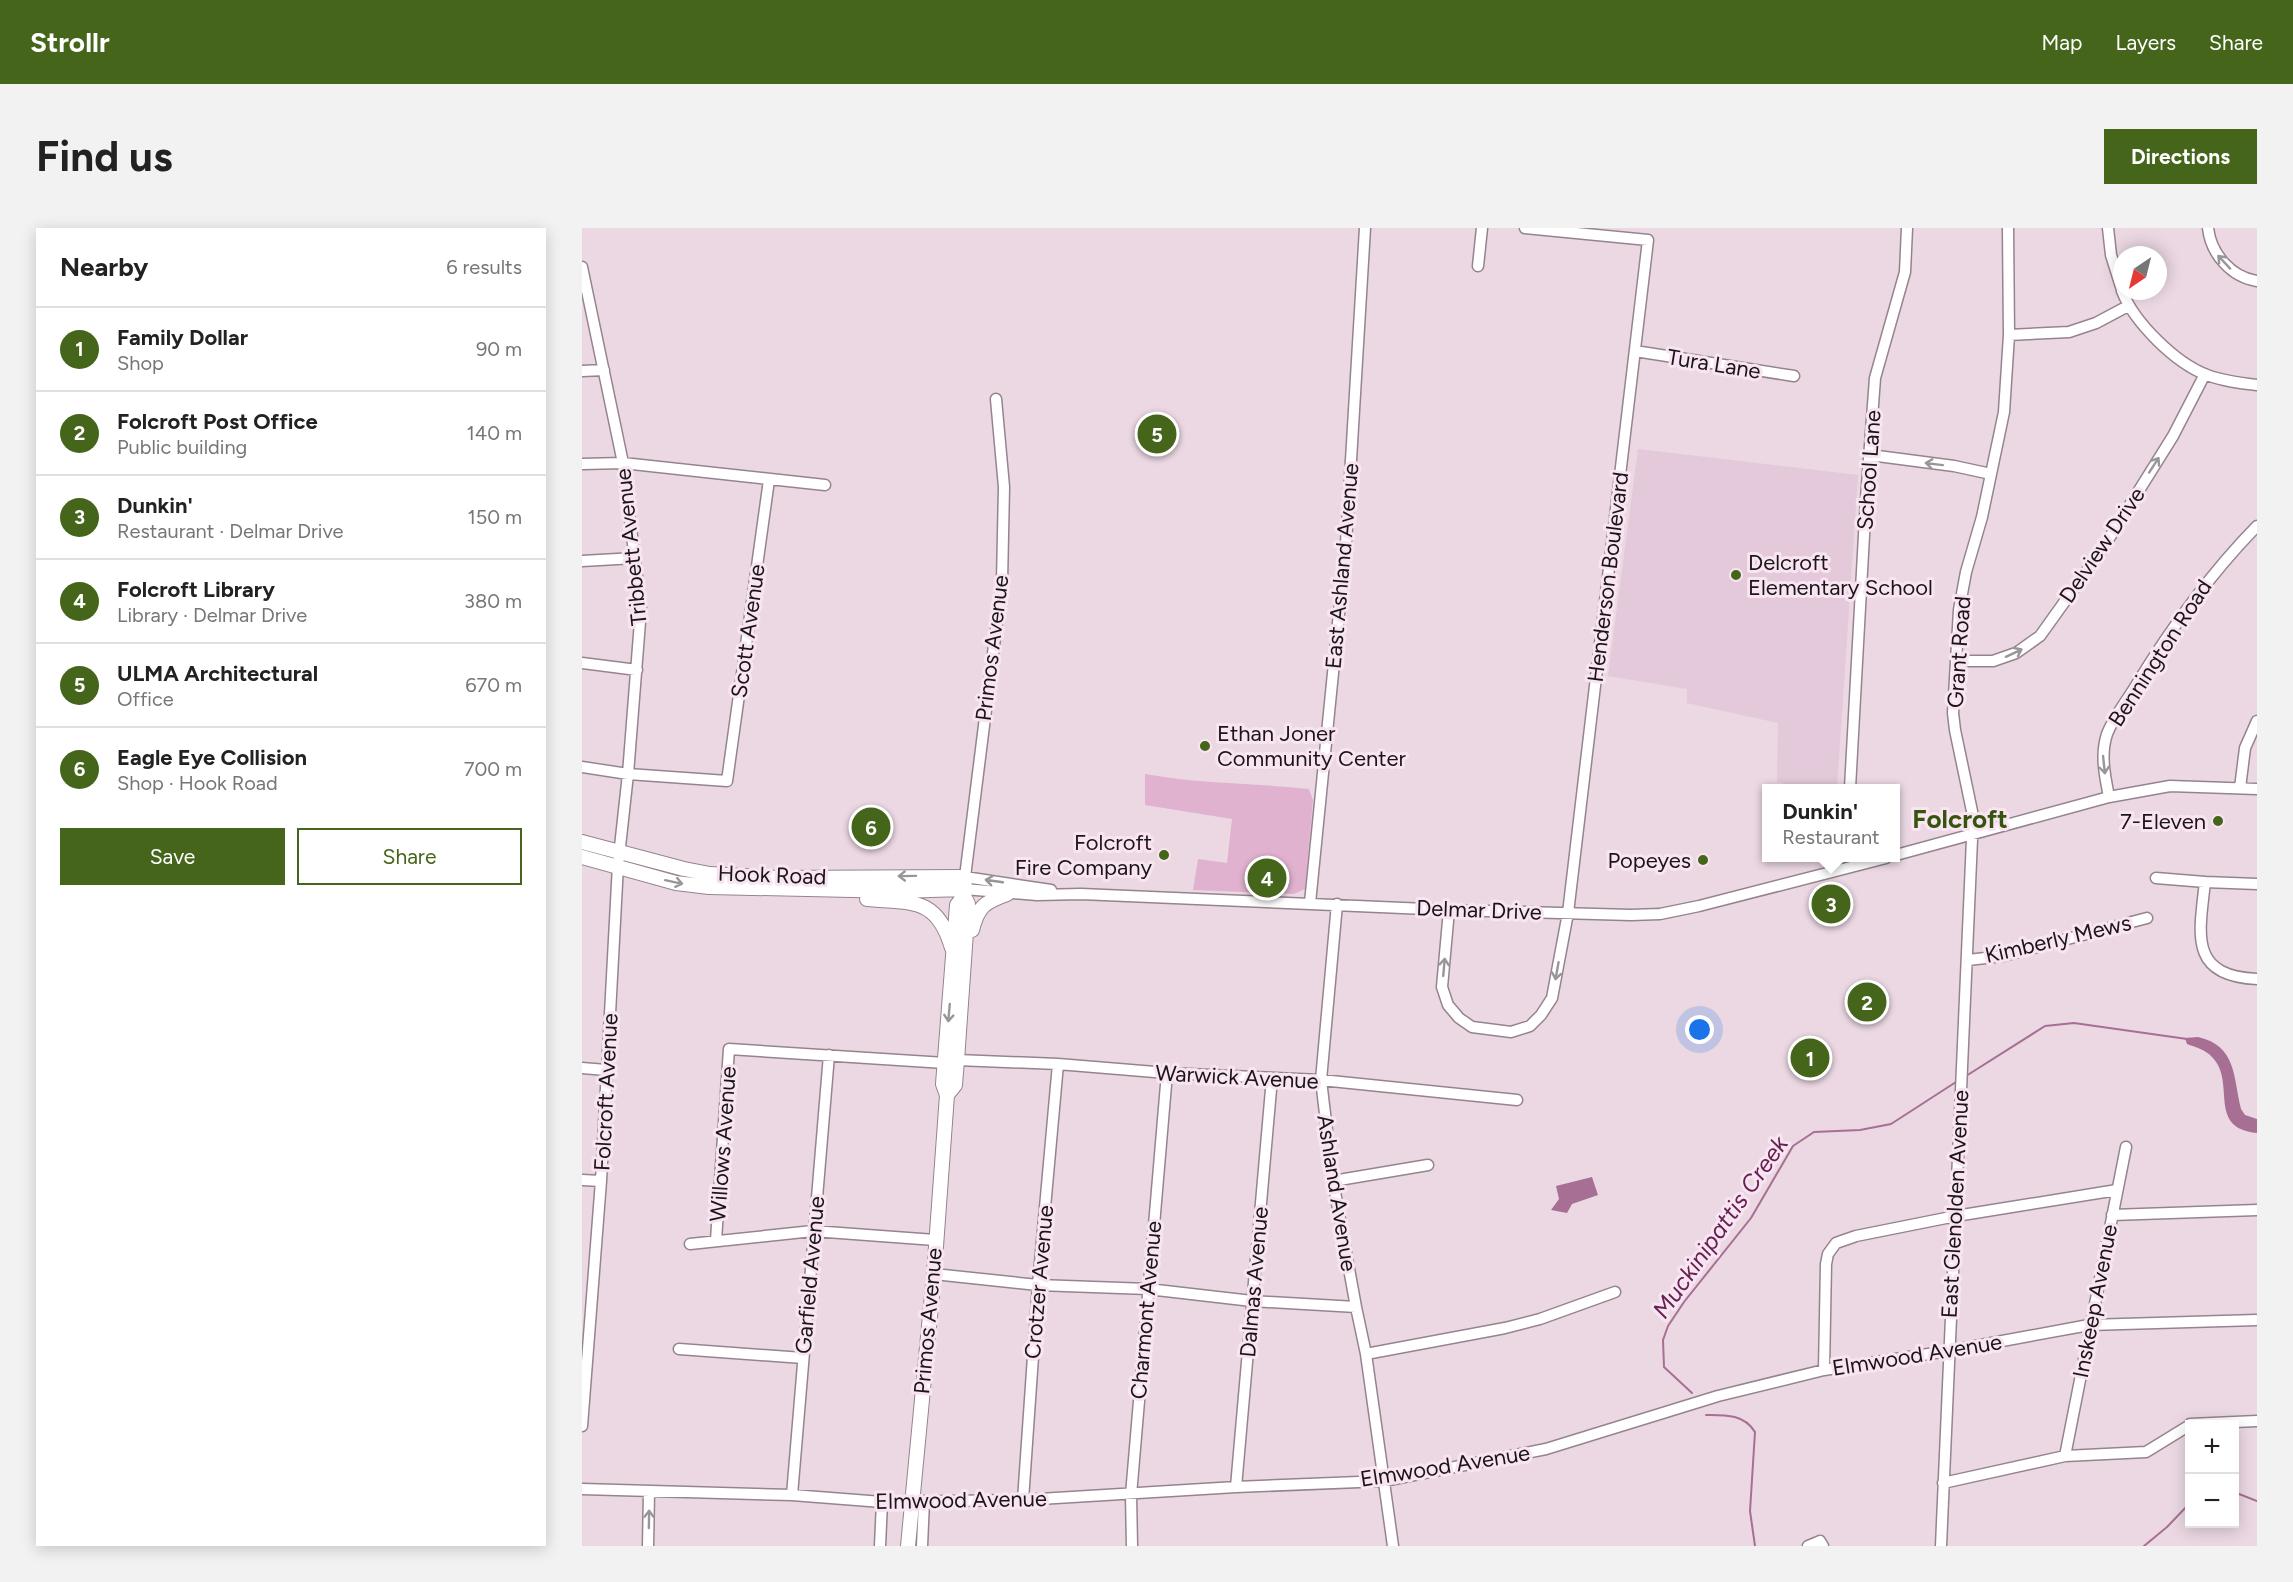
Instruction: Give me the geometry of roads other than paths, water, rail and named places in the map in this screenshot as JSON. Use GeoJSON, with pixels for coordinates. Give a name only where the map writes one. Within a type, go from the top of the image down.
{"type":"FeatureCollection","features":[{"type":"Feature","properties":{"kind":"main road","name":"Hook Road"},"geometry":{"type":"LineString","coordinates":[[582,842],[684,870],[710,874],[965,887]]}},
{"type":"Feature","properties":{"kind":"main road","name":"Hook Road"},"geometry":{"type":"LineString","coordinates":[[582,857],[618,865],[676,883],[709,888],[920,891],[965,887]]}},
{"type":"Feature","properties":{"kind":"main road","name":"Primos Avenue"},"geometry":{"type":"LineString","coordinates":[[908,1546],[918,1501],[947,1095],[955,1085],[951,1061],[960,955],[968,904],[965,887]]}},
{"type":"Feature","properties":{"kind":"main road"},"geometry":{"type":"LineString","coordinates":[[830,890],[866,899],[922,905],[940,919],[960,955]]}},
{"type":"Feature","properties":{"kind":"main road"},"geometry":{"type":"LineString","coordinates":[[960,955],[978,910],[990,900],[1007,894]]}},
{"type":"Feature","properties":{"kind":"street","name":"East Ashland Avenue"},"geometry":{"type":"LineString","coordinates":[[1310,903],[1346,543],[1365,228]]}},
{"type":"Feature","properties":{"kind":"street"},"geometry":{"type":"LineString","coordinates":[[1479,266],[1482,228]]}},
{"type":"Feature","properties":{"kind":"street","name":"Henderson Boulevard"},"geometry":{"type":"LineString","coordinates":[[1449,910],[1442,987],[1448,1005],[1459,1018],[1472,1027],[1511,1032],[1530,1026],[1541,1015],[1552,998],[1568,913],[1648,240],[1525,228]]}},
{"type":"Feature","properties":{"kind":"street","name":"School Lane"},"geometry":{"type":"LineString","coordinates":[[1850,784],[1875,378],[1905,272],[1907,228]]}},
{"type":"Feature","properties":{"kind":"street","name":"Grant Road"},"geometry":{"type":"LineString","coordinates":[[1961,1078],[1973,816],[1953,713],[1959,610],[2004,412],[2008,335],[2008,228]]}},
{"type":"Feature","properties":{"kind":"street"},"geometry":{"type":"LineString","coordinates":[[2108,228],[2113,261]]}},
{"type":"Feature","properties":{"kind":"street"},"geometry":{"type":"LineString","coordinates":[[2208,228],[2211,243],[2227,267],[2238,274],[2257,280]]}},
{"type":"Feature","properties":{"kind":"street","name":"Tribbett Avenue"},"geometry":{"type":"LineString","coordinates":[[583,272],[623,463],[641,609],[628,774],[618,865]]}},
{"type":"Feature","properties":{"kind":"street"},"geometry":{"type":"LineString","coordinates":[[2126,300],[2128,306],[2159,342],[2177,357],[2205,374],[2257,385]]}},
{"type":"Feature","properties":{"kind":"street"},"geometry":{"type":"LineString","coordinates":[[2008,335],[2069,332],[2096,323],[2128,306]]}},
{"type":"Feature","properties":{"kind":"street","name":"Tura Lane"},"geometry":{"type":"LineString","coordinates":[[1635,351],[1794,376]]}},
{"type":"Feature","properties":{"kind":"street"},"geometry":{"type":"LineString","coordinates":[[582,371],[604,370]]}},
{"type":"Feature","properties":{"kind":"street","name":"Delview Drive"},"geometry":{"type":"LineString","coordinates":[[1957,661],[1993,661],[2016,653],[2040,636],[2103,548],[2177,430],[2205,374]]}},
{"type":"Feature","properties":{"kind":"street","name":"Primos Avenue"},"geometry":{"type":"LineString","coordinates":[[965,887],[1002,582],[1004,487],[996,399]]}},
{"type":"Feature","properties":{"kind":"street"},"geometry":{"type":"LineString","coordinates":[[1870,455],[1954,466],[1991,474]]}},
{"type":"Feature","properties":{"kind":"street"},"geometry":{"type":"LineString","coordinates":[[582,464],[623,463],[825,485]]}},
{"type":"Feature","properties":{"kind":"street","name":"Scott Avenue"},"geometry":{"type":"LineString","coordinates":[[628,774],[727,781],[769,480]]}},
{"type":"Feature","properties":{"kind":"street","name":"Bennington Road"},"geometry":{"type":"LineString","coordinates":[[2109,798],[2103,754],[2108,733],[2146,669],[2200,588],[2257,526]]}},
{"type":"Feature","properties":{"kind":"street"},"geometry":{"type":"LineString","coordinates":[[582,561],[635,558]]}},
{"type":"Feature","properties":{"kind":"street"},"geometry":{"type":"LineString","coordinates":[[582,663],[637,670]]}},
{"type":"Feature","properties":{"kind":"street"},"geometry":{"type":"LineString","coordinates":[[2240,788],[2246,748],[2257,721]]}},
{"type":"Feature","properties":{"kind":"street"},"geometry":{"type":"LineString","coordinates":[[582,767],[628,774]]}},
{"type":"Feature","properties":{"kind":"street"},"geometry":{"type":"LineString","coordinates":[[1900,854],[2109,798],[2170,786],[2257,789]]}},
{"type":"Feature","properties":{"kind":"street","name":"Delmar Drive"},"geometry":{"type":"LineString","coordinates":[[965,887],[1449,910],[1628,915],[1660,914],[1846,863]]}},
{"type":"Feature","properties":{"kind":"street","name":"Folcroft Avenue"},"geometry":{"type":"LineString","coordinates":[[582,1426],[601,1181],[618,865]]}},
{"type":"Feature","properties":{"kind":"street"},"geometry":{"type":"LineString","coordinates":[[2156,878],[2257,884]]}},
{"type":"Feature","properties":{"kind":"street"},"geometry":{"type":"LineString","coordinates":[[2205,882],[2200,934],[2206,955],[2214,967],[2225,975],[2257,979]]}},
{"type":"Feature","properties":{"kind":"street","name":"Delmar Drive"},"geometry":{"type":"LineString","coordinates":[[965,887],[1007,894],[1064,893]]}},
{"type":"Feature","properties":{"kind":"street","name":"Ashland Avenue"},"geometry":{"type":"LineString","coordinates":[[1337,904],[1321,1080],[1333,1181],[1366,1354],[1384,1481]]}},
{"type":"Feature","properties":{"kind":"street","name":"Kimberly Mews"},"geometry":{"type":"LineString","coordinates":[[1968,960],[2003,956],[2147,918]]}},
{"type":"Feature","properties":{"kind":"street","name":"Warwick Avenue"},"geometry":{"type":"LineString","coordinates":[[729,1049],[951,1061],[1058,1064],[1167,1073],[1321,1080],[1517,1100]]}},
{"type":"Feature","properties":{"kind":"street","name":"Willows Avenue"},"geometry":{"type":"LineString","coordinates":[[716,1240],[729,1049]]}},
{"type":"Feature","properties":{"kind":"street","name":"Garfield Avenue"},"geometry":{"type":"LineString","coordinates":[[792,1495],[829,1055]]}},
{"type":"Feature","properties":{"kind":"street","name":"Crotzer Avenue"},"geometry":{"type":"LineString","coordinates":[[1023,1500],[1038,1285],[1058,1064]]}},
{"type":"Feature","properties":{"kind":"street"},"geometry":{"type":"LineString","coordinates":[[582,1068],[606,1070]]}},
{"type":"Feature","properties":{"kind":"street","name":"Charmont Avenue"},"geometry":{"type":"LineString","coordinates":[[1132,1546],[1131,1495],[1167,1073]]}},
{"type":"Feature","properties":{"kind":"street","name":"Dalmas Avenue"},"geometry":{"type":"LineString","coordinates":[[1236,1487],[1272,1078]]}},
{"type":"Feature","properties":{"kind":"street","name":"East Glenolden Avenue"},"geometry":{"type":"LineString","coordinates":[[1941,1546],[1961,1078]]}},
{"type":"Feature","properties":{"kind":"street","name":"Inskeep Avenue"},"geometry":{"type":"LineString","coordinates":[[2065,1456],[2126,1146]]}},
{"type":"Feature","properties":{"kind":"street"},"geometry":{"type":"LineString","coordinates":[[1333,1181],[1428,1165]]}},
{"type":"Feature","properties":{"kind":"street"},"geometry":{"type":"LineString","coordinates":[[582,1180],[601,1181]]}},
{"type":"Feature","properties":{"kind":"street"},"geometry":{"type":"LineString","coordinates":[[1824,1370],[1828,1254],[1836,1243],[1856,1236],[1956,1216],[2117,1190]]}},
{"type":"Feature","properties":{"kind":"street"},"geometry":{"type":"LineString","coordinates":[[2112,1215],[2257,1210]]}},
{"type":"Feature","properties":{"kind":"street"},"geometry":{"type":"LineString","coordinates":[[690,1244],[813,1231],[935,1240]]}},
{"type":"Feature","properties":{"kind":"street"},"geometry":{"type":"LineString","coordinates":[[934,1274],[1038,1285],[1148,1289],[1252,1301],[1356,1307]]}},
{"type":"Feature","properties":{"kind":"street"},"geometry":{"type":"LineString","coordinates":[[1366,1354],[1505,1328],[1539,1319],[1615,1292]]}},
{"type":"Feature","properties":{"kind":"street","name":"Elmwood Avenue"},"geometry":{"type":"LineString","coordinates":[[582,1490],[792,1495],[882,1502],[1023,1500],[1384,1481],[1546,1449],[1718,1396],[1824,1370],[1948,1351],[2089,1325],[2257,1320]]}},
{"type":"Feature","properties":{"kind":"street"},"geometry":{"type":"LineString","coordinates":[[680,1348],[803,1358]]}},
{"type":"Feature","properties":{"kind":"street"},"geometry":{"type":"LineString","coordinates":[[2239,1422],[2257,1421]]}},
{"type":"Feature","properties":{"kind":"street"},"geometry":{"type":"LineString","coordinates":[[1943,1483],[2065,1456],[2146,1452],[2185,1428]]}},
{"type":"Feature","properties":{"kind":"street"},"geometry":{"type":"LineString","coordinates":[[1384,1481],[1393,1546]]}},
{"type":"Feature","properties":{"kind":"street"},"geometry":{"type":"LineString","coordinates":[[648,1546],[649,1492]]}},
{"type":"Feature","properties":{"kind":"street"},"geometry":{"type":"LineString","coordinates":[[918,1501],[922,1546]]}},
{"type":"Feature","properties":{"kind":"street"},"geometry":{"type":"LineString","coordinates":[[880,1546],[882,1502]]}},
{"type":"Feature","properties":{"kind":"street"},"geometry":{"type":"LineString","coordinates":[[1808,1546],[1822,1543]]}},
{"type":"Feature","properties":{"kind":"waterway","name":"Muckinipattis Creek"},"geometry":{"type":"LineString","coordinates":[[1966,1076],[2045,1026],[2074,1023],[2187,1039]]}},
{"type":"Feature","properties":{"kind":"waterway","name":"Muckinipattis Creek"},"geometry":{"type":"LineString","coordinates":[[1692,1393],[1664,1367],[1663,1340],[1668,1326],[1684,1302],[1751,1218],[1793,1146],[1814,1132],[1860,1130],[1891,1124],[1956,1082]]}},
{"type":"Feature","properties":{"kind":"waterway","name":"Muckinipattis Creek"},"geometry":{"type":"LineString","coordinates":[[1706,1415],[1740,1419],[1751,1426],[1755,1432],[1750,1511],[1755,1546]]}},
{"type":"Feature","properties":{"kind":"waterway","name":"Muckinipattis Creek"},"geometry":{"type":"LineString","coordinates":[[2239,1494],[2257,1501]]}},
{"type":"Feature","properties":{"kind":"waterway","name":"Muckinipattis Creek"},"geometry":{"type":"LineString","coordinates":[[2144,1546],[2185,1508]]}},
{"type":"Feature","properties":{"kind":"place","name":"ULMA Architectural"},"geometry":{"type":"Point","coordinates":[1157,434]}},
{"type":"Feature","properties":{"kind":"place","name":"Delcroft Elementary School"},"geometry":{"type":"Point","coordinates":[1736,575]}},
{"type":"Feature","properties":{"kind":"place","name":"Ethan Joner Community Center"},"geometry":{"type":"Point","coordinates":[1205,746]}},
{"type":"Feature","properties":{"kind":"place","name":"7-Eleven"},"geometry":{"type":"Point","coordinates":[2218,821]}},
{"type":"Feature","properties":{"kind":"place","name":"Eagle Eye Collision"},"geometry":{"type":"Point","coordinates":[871,827]}},
{"type":"Feature","properties":{"kind":"place","name":"Folcroft Fire Company"},"geometry":{"type":"Point","coordinates":[1164,855]}},
{"type":"Feature","properties":{"kind":"place","name":"Popeyes"},"geometry":{"type":"Point","coordinates":[1703,860]}},
{"type":"Feature","properties":{"kind":"place","name":"Folcroft Library"},"geometry":{"type":"Point","coordinates":[1267,878]}},
{"type":"Feature","properties":{"kind":"place","name":"Dunkin'"},"geometry":{"type":"Point","coordinates":[1831,904]}},
{"type":"Feature","properties":{"kind":"place","name":"Folcroft Post Office"},"geometry":{"type":"Point","coordinates":[1867,1002]}},
{"type":"Feature","properties":{"kind":"place","name":"Family Dollar"},"geometry":{"type":"Point","coordinates":[1810,1058]}},
{"type":"Feature","properties":{"kind":"district","name":"Folcroft"},"geometry":{"type":"Point","coordinates":[1960,819]}}]}
